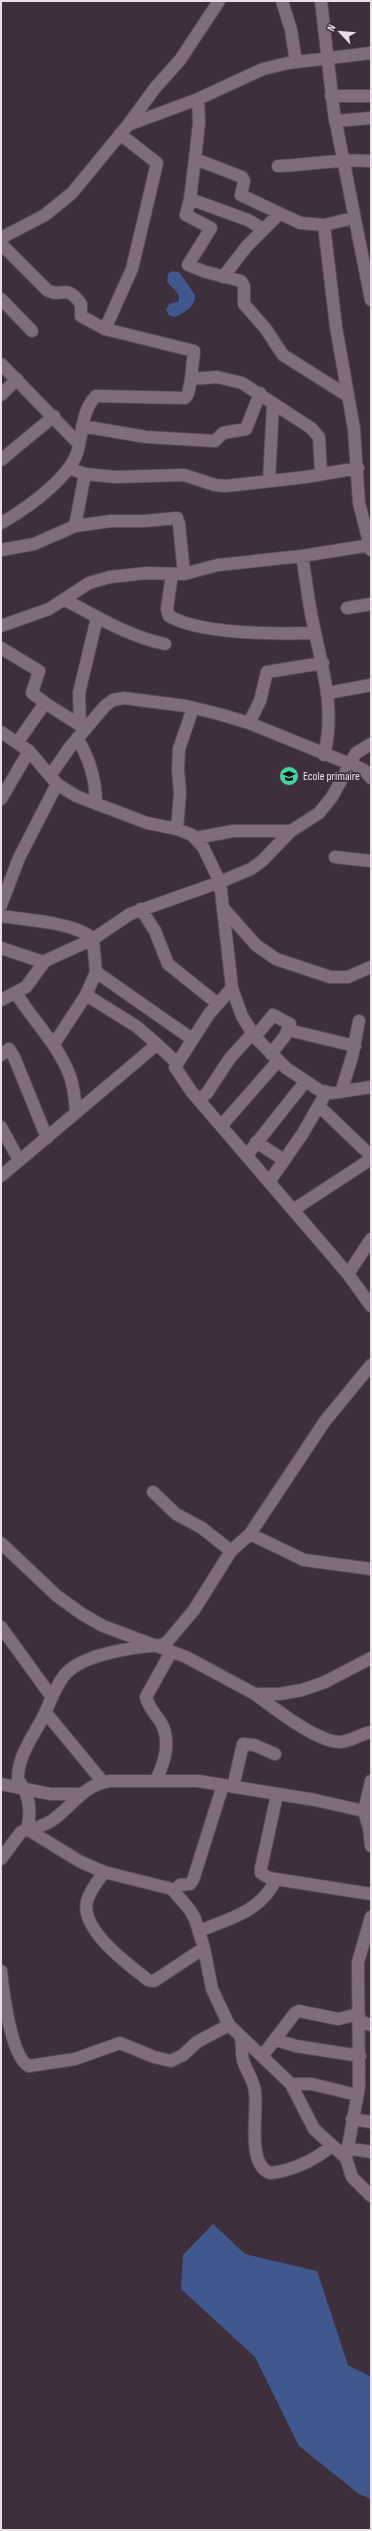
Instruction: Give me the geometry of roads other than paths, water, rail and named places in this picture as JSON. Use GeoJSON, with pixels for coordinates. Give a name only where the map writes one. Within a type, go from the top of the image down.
{"type":"FeatureCollection","features":[{"type":"Feature","properties":{"kind":"street"},"geometry":{"type":"LineString","coordinates":[[1,238],[44,215],[72,193],[180,60],[219,1]]}},
{"type":"Feature","properties":{"kind":"street"},"geometry":{"type":"LineString","coordinates":[[282,1],[291,30],[296,62]]}},
{"type":"Feature","properties":{"kind":"street"},"geometry":{"type":"LineString","coordinates":[[321,1],[331,96],[353,218],[366,247],[371,300]]}},
{"type":"Feature","properties":{"kind":"street"},"geometry":{"type":"LineString","coordinates":[[124,130],[198,99],[250,74],[296,62],[371,53]]}},
{"type":"Feature","properties":{"kind":"street"},"geometry":{"type":"LineString","coordinates":[[331,96],[371,96]]}},
{"type":"Feature","properties":{"kind":"street"},"geometry":{"type":"LineString","coordinates":[[198,99],[199,123],[190,199],[186,216],[211,228],[188,264],[223,277],[238,279],[242,282],[244,304],[283,355],[348,396]]}},
{"type":"Feature","properties":{"kind":"street"},"geometry":{"type":"LineString","coordinates":[[336,121],[371,118]]}},
{"type":"Feature","properties":{"kind":"street"},"geometry":{"type":"LineString","coordinates":[[105,329],[132,269],[157,163],[124,130]]}},
{"type":"Feature","properties":{"kind":"street"},"geometry":{"type":"LineString","coordinates":[[195,159],[241,176],[244,181],[241,195],[300,223],[324,225],[353,218]]}},
{"type":"Feature","properties":{"kind":"street"},"geometry":{"type":"LineString","coordinates":[[278,166],[343,160],[371,161]]}},
{"type":"Feature","properties":{"kind":"street"},"geometry":{"type":"LineString","coordinates":[[190,199],[248,220],[263,229]]}},
{"type":"Feature","properties":{"kind":"street"},"geometry":{"type":"LineString","coordinates":[[223,277],[263,229],[279,214]]}},
{"type":"Feature","properties":{"kind":"street"},"geometry":{"type":"LineString","coordinates":[[1,626],[48,610],[89,583],[110,577],[148,573],[178,574],[218,565],[371,547],[359,503],[358,468],[354,430],[336,327],[324,225]]}},
{"type":"Feature","properties":{"kind":"street"},"geometry":{"type":"LineString","coordinates":[[1,244],[47,290],[54,294],[65,291],[71,294],[81,304],[81,316],[105,329],[194,351],[195,361],[188,395],[185,398],[98,394],[89,405],[82,426],[79,444],[69,468],[39,497],[1,522]]}},
{"type":"Feature","properties":{"kind":"street"},"geometry":{"type":"LineString","coordinates":[[1,299],[32,331]]}},
{"type":"Feature","properties":{"kind":"street"},"geometry":{"type":"LineString","coordinates":[[1,364],[54,416],[79,444]]}},
{"type":"Feature","properties":{"kind":"street"},"geometry":{"type":"LineString","coordinates":[[1,395],[17,379]]}},
{"type":"Feature","properties":{"kind":"street"},"geometry":{"type":"LineString","coordinates":[[191,380],[226,379],[242,383],[260,393],[273,404],[311,428],[318,434],[321,474]]}},
{"type":"Feature","properties":{"kind":"street"},"geometry":{"type":"LineString","coordinates":[[82,426],[146,438],[215,441],[223,433],[246,429],[260,393]]}},
{"type":"Feature","properties":{"kind":"street"},"geometry":{"type":"LineString","coordinates":[[269,481],[273,404]]}},
{"type":"Feature","properties":{"kind":"street"},"geometry":{"type":"LineString","coordinates":[[1,460],[54,416]]}},
{"type":"Feature","properties":{"kind":"street"},"geometry":{"type":"LineString","coordinates":[[69,468],[85,474],[131,478],[177,474],[220,486],[269,481],[358,468]]}},
{"type":"Feature","properties":{"kind":"street"},"geometry":{"type":"LineString","coordinates":[[75,526],[85,474]]}},
{"type":"Feature","properties":{"kind":"street"},"geometry":{"type":"LineString","coordinates":[[1,550],[34,544],[75,526],[111,521],[144,521],[177,518],[179,524],[178,574],[167,609],[170,616],[192,625],[259,634],[315,633]]}},
{"type":"Feature","properties":{"kind":"street"},"geometry":{"type":"LineString","coordinates":[[302,556],[315,633],[323,663],[328,693],[330,726],[324,755]]}},
{"type":"Feature","properties":{"kind":"street"},"geometry":{"type":"LineString","coordinates":[[65,600],[133,636],[164,644]]}},
{"type":"Feature","properties":{"kind":"street"},"geometry":{"type":"LineString","coordinates":[[347,608],[371,604]]}},
{"type":"Feature","properties":{"kind":"street"},"geometry":{"type":"LineString","coordinates":[[83,727],[80,693],[97,618]]}},
{"type":"Feature","properties":{"kind":"street"},"geometry":{"type":"LineString","coordinates":[[1,648],[39,671],[32,693],[83,727]]}},
{"type":"Feature","properties":{"kind":"street"},"geometry":{"type":"LineString","coordinates":[[249,723],[260,701],[267,672],[323,663]]}},
{"type":"Feature","properties":{"kind":"street"},"geometry":{"type":"LineString","coordinates":[[328,693],[371,684]]}},
{"type":"Feature","properties":{"kind":"street"},"geometry":{"type":"LineString","coordinates":[[1,905],[19,858],[54,780],[83,727],[109,702],[118,698],[134,698],[193,708],[249,723],[324,755],[364,770],[371,778]]}},
{"type":"Feature","properties":{"kind":"street"},"geometry":{"type":"LineString","coordinates":[[17,743],[45,703]]}},
{"type":"Feature","properties":{"kind":"street"},"geometry":{"type":"LineString","coordinates":[[177,829],[180,797],[178,770],[179,749],[193,708]]}},
{"type":"Feature","properties":{"kind":"street"},"geometry":{"type":"LineString","coordinates":[[1,732],[29,751],[54,780],[76,796],[147,823],[177,829],[196,838],[206,853],[220,882],[232,988],[242,1016],[254,1035],[274,1057],[305,1082],[326,1093],[371,1087]]}},
{"type":"Feature","properties":{"kind":"street"},"geometry":{"type":"LineString","coordinates":[[77,738],[94,777],[96,804]]}},
{"type":"Feature","properties":{"kind":"street"},"geometry":{"type":"LineString","coordinates":[[1,1000],[28,985],[43,962],[93,939],[112,924],[141,909],[220,882],[251,869],[262,861],[291,831],[319,813],[328,804],[357,751],[371,744]]}},
{"type":"Feature","properties":{"kind":"street"},"geometry":{"type":"LineString","coordinates":[[1,799],[29,751]]}},
{"type":"Feature","properties":{"kind":"street"},"geometry":{"type":"LineString","coordinates":[[196,838],[233,831],[291,831]]}},
{"type":"Feature","properties":{"kind":"street"},"geometry":{"type":"LineString","coordinates":[[335,857],[371,861]]}},
{"type":"Feature","properties":{"kind":"street"},"geometry":{"type":"LineString","coordinates":[[141,909],[155,931],[168,964],[218,1004]]}},
{"type":"Feature","properties":{"kind":"street"},"geometry":{"type":"LineString","coordinates":[[224,909],[256,945],[276,959],[315,974],[336,978],[348,977],[371,967]]}},
{"type":"Feature","properties":{"kind":"street"},"geometry":{"type":"LineString","coordinates":[[1,916],[61,926],[84,932],[93,939],[96,972],[86,995],[54,1044]]}},
{"type":"Feature","properties":{"kind":"street"},"geometry":{"type":"LineString","coordinates":[[1,948],[43,962]]}},
{"type":"Feature","properties":{"kind":"street"},"geometry":{"type":"LineString","coordinates":[[96,972],[192,1039]]}},
{"type":"Feature","properties":{"kind":"street"},"geometry":{"type":"LineString","coordinates":[[232,988],[192,1039],[175,1067],[199,1100],[348,1274],[371,1306]]}},
{"type":"Feature","properties":{"kind":"street"},"geometry":{"type":"LineString","coordinates":[[16,993],[54,1044],[71,1080],[76,1112]]}},
{"type":"Feature","properties":{"kind":"street"},"geometry":{"type":"LineString","coordinates":[[86,995],[136,1026],[177,1063]]}},
{"type":"Feature","properties":{"kind":"street"},"geometry":{"type":"LineString","coordinates":[[199,1100],[207,1093],[230,1058],[274,1015],[290,1024],[274,1057],[221,1126]]}},
{"type":"Feature","properties":{"kind":"street"},"geometry":{"type":"LineString","coordinates":[[341,1092],[355,1046],[359,1021]]}},
{"type":"Feature","properties":{"kind":"street"},"geometry":{"type":"LineString","coordinates":[[288,1030],[355,1046]]}},
{"type":"Feature","properties":{"kind":"street"},"geometry":{"type":"LineString","coordinates":[[1,1176],[158,1045]]}},
{"type":"Feature","properties":{"kind":"street"},"geometry":{"type":"LineString","coordinates":[[1,1055],[9,1049],[14,1057],[47,1138]]}},
{"type":"Feature","properties":{"kind":"street"},"geometry":{"type":"LineString","coordinates":[[246,1156],[305,1082]]}},
{"type":"Feature","properties":{"kind":"street"},"geometry":{"type":"LineString","coordinates":[[269,1182],[320,1107],[326,1093]]}},
{"type":"Feature","properties":{"kind":"street"},"geometry":{"type":"LineString","coordinates":[[320,1107],[371,1156]]}},
{"type":"Feature","properties":{"kind":"street"},"geometry":{"type":"LineString","coordinates":[[1,1127],[20,1160]]}},
{"type":"Feature","properties":{"kind":"street"},"geometry":{"type":"LineString","coordinates":[[256,1142],[284,1160]]}},
{"type":"Feature","properties":{"kind":"street"},"geometry":{"type":"LineString","coordinates":[[293,1210],[371,1160]]}},
{"type":"Feature","properties":{"kind":"street"},"geometry":{"type":"LineString","coordinates":[[348,1274],[371,1239]]}},
{"type":"Feature","properties":{"kind":"street"},"geometry":{"type":"LineString","coordinates":[[26,1829],[29,1821],[26,1789],[18,1780],[19,1764],[46,1713],[51,1696],[63,1676],[75,1665],[104,1655],[164,1644],[194,1610],[232,1551],[250,1534],[325,1421],[371,1365]]}},
{"type":"Feature","properties":{"kind":"street"},"geometry":{"type":"LineString","coordinates":[[153,1492],[176,1514],[202,1528],[232,1551]]}},
{"type":"Feature","properties":{"kind":"street"},"geometry":{"type":"LineString","coordinates":[[250,1534],[268,1544],[304,1560],[371,1569]]}},
{"type":"Feature","properties":{"kind":"street"},"geometry":{"type":"LineString","coordinates":[[1,1543],[70,1606],[103,1626],[139,1638],[151,1646],[186,1657],[255,1694],[308,1730],[328,1740],[341,1742],[371,1732]]}},
{"type":"Feature","properties":{"kind":"street"},"geometry":{"type":"LineString","coordinates":[[1,1627],[51,1696]]}},
{"type":"Feature","properties":{"kind":"street"},"geometry":{"type":"LineString","coordinates":[[156,1780],[165,1755],[166,1736],[165,1729],[146,1698],[171,1652]]}},
{"type":"Feature","properties":{"kind":"street"},"geometry":{"type":"LineString","coordinates":[[255,1694],[279,1694],[302,1690],[325,1682],[371,1658]]}},
{"type":"Feature","properties":{"kind":"street"},"geometry":{"type":"LineString","coordinates":[[46,1713],[103,1782]]}},
{"type":"Feature","properties":{"kind":"street"},"geometry":{"type":"LineString","coordinates":[[175,1890],[180,1886],[190,1884],[193,1880],[243,1744],[254,1745],[275,1754]]}},
{"type":"Feature","properties":{"kind":"street"},"geometry":{"type":"LineString","coordinates":[[1,1859],[21,1832],[26,1829],[45,1826],[53,1822],[81,1794],[103,1782],[156,1780],[198,1781],[277,1795],[368,1821]]}},
{"type":"Feature","properties":{"kind":"street"},"geometry":{"type":"LineString","coordinates":[[371,1781],[368,1821],[371,1846]]}},
{"type":"Feature","properties":{"kind":"street"},"geometry":{"type":"LineString","coordinates":[[1,1784],[50,1794],[81,1794]]}},
{"type":"Feature","properties":{"kind":"street"},"geometry":{"type":"LineString","coordinates":[[277,1795],[260,1871],[265,1876],[276,1880],[371,1894]]}},
{"type":"Feature","properties":{"kind":"street"},"geometry":{"type":"LineString","coordinates":[[26,1829],[79,1861],[104,1872],[175,1890],[190,1910],[199,1931],[212,1989],[228,2025],[241,2039],[263,2055],[291,2084],[309,2121],[332,2146],[346,2153],[371,2152]]}},
{"type":"Feature","properties":{"kind":"street"},"geometry":{"type":"LineString","coordinates":[[104,1872],[90,1892],[87,1902],[88,1918],[107,1944],[148,1980],[154,1981],[204,1948]]}},
{"type":"Feature","properties":{"kind":"street"},"geometry":{"type":"LineString","coordinates":[[199,1931],[232,1918],[255,1906],[269,1892],[276,1880]]}},
{"type":"Feature","properties":{"kind":"street"},"geometry":{"type":"LineString","coordinates":[[371,1917],[359,1955],[365,1984],[359,2018],[360,2056],[357,2095],[346,2153],[352,2177],[371,2196]]}},
{"type":"Feature","properties":{"kind":"street"},"geometry":{"type":"LineString","coordinates":[[1,1971],[6,2011],[21,2059],[29,2066],[75,2059],[120,2043],[154,2057],[171,2061],[183,2055],[197,2042],[228,2025]]}},
{"type":"Feature","properties":{"kind":"street"},"geometry":{"type":"LineString","coordinates":[[263,2055],[276,2040],[293,2015],[299,2012],[338,2019],[359,2018],[371,2025]]}},
{"type":"Feature","properties":{"kind":"street"},"geometry":{"type":"LineString","coordinates":[[241,2039],[243,2059],[252,2079],[255,2093],[255,2141],[258,2158],[262,2168],[270,2173],[289,2170],[323,2153],[332,2146]]}},
{"type":"Feature","properties":{"kind":"street"},"geometry":{"type":"LineString","coordinates":[[276,2040],[296,2046],[360,2056]]}},
{"type":"Feature","properties":{"kind":"street"},"geometry":{"type":"LineString","coordinates":[[291,2084],[312,2084],[357,2095]]}},
{"type":"Feature","properties":{"kind":"street"},"geometry":{"type":"LineString","coordinates":[[352,2118],[371,2122]]}},
{"type":"Feature","properties":{"kind":"water"},"geometry":{"type":"Polygon","coordinates":[[[172,271],[179,272],[195,295],[194,303],[186,311],[175,317],[169,315],[166,310],[169,304],[178,302],[179,299],[178,293],[167,282],[168,274],[172,271]]]}},
{"type":"Feature","properties":{"kind":"water"},"geometry":{"type":"Polygon","coordinates":[[[213,2224],[245,2254],[317,2271],[348,2365],[371,2377],[371,2499],[359,2494],[299,2446],[255,2357],[181,2289],[183,2255],[213,2224]]]}},
{"type":"Feature","properties":{"kind":"place","name":"Ecole primaire"},"geometry":{"type":"Point","coordinates":[289,776]}}]}
